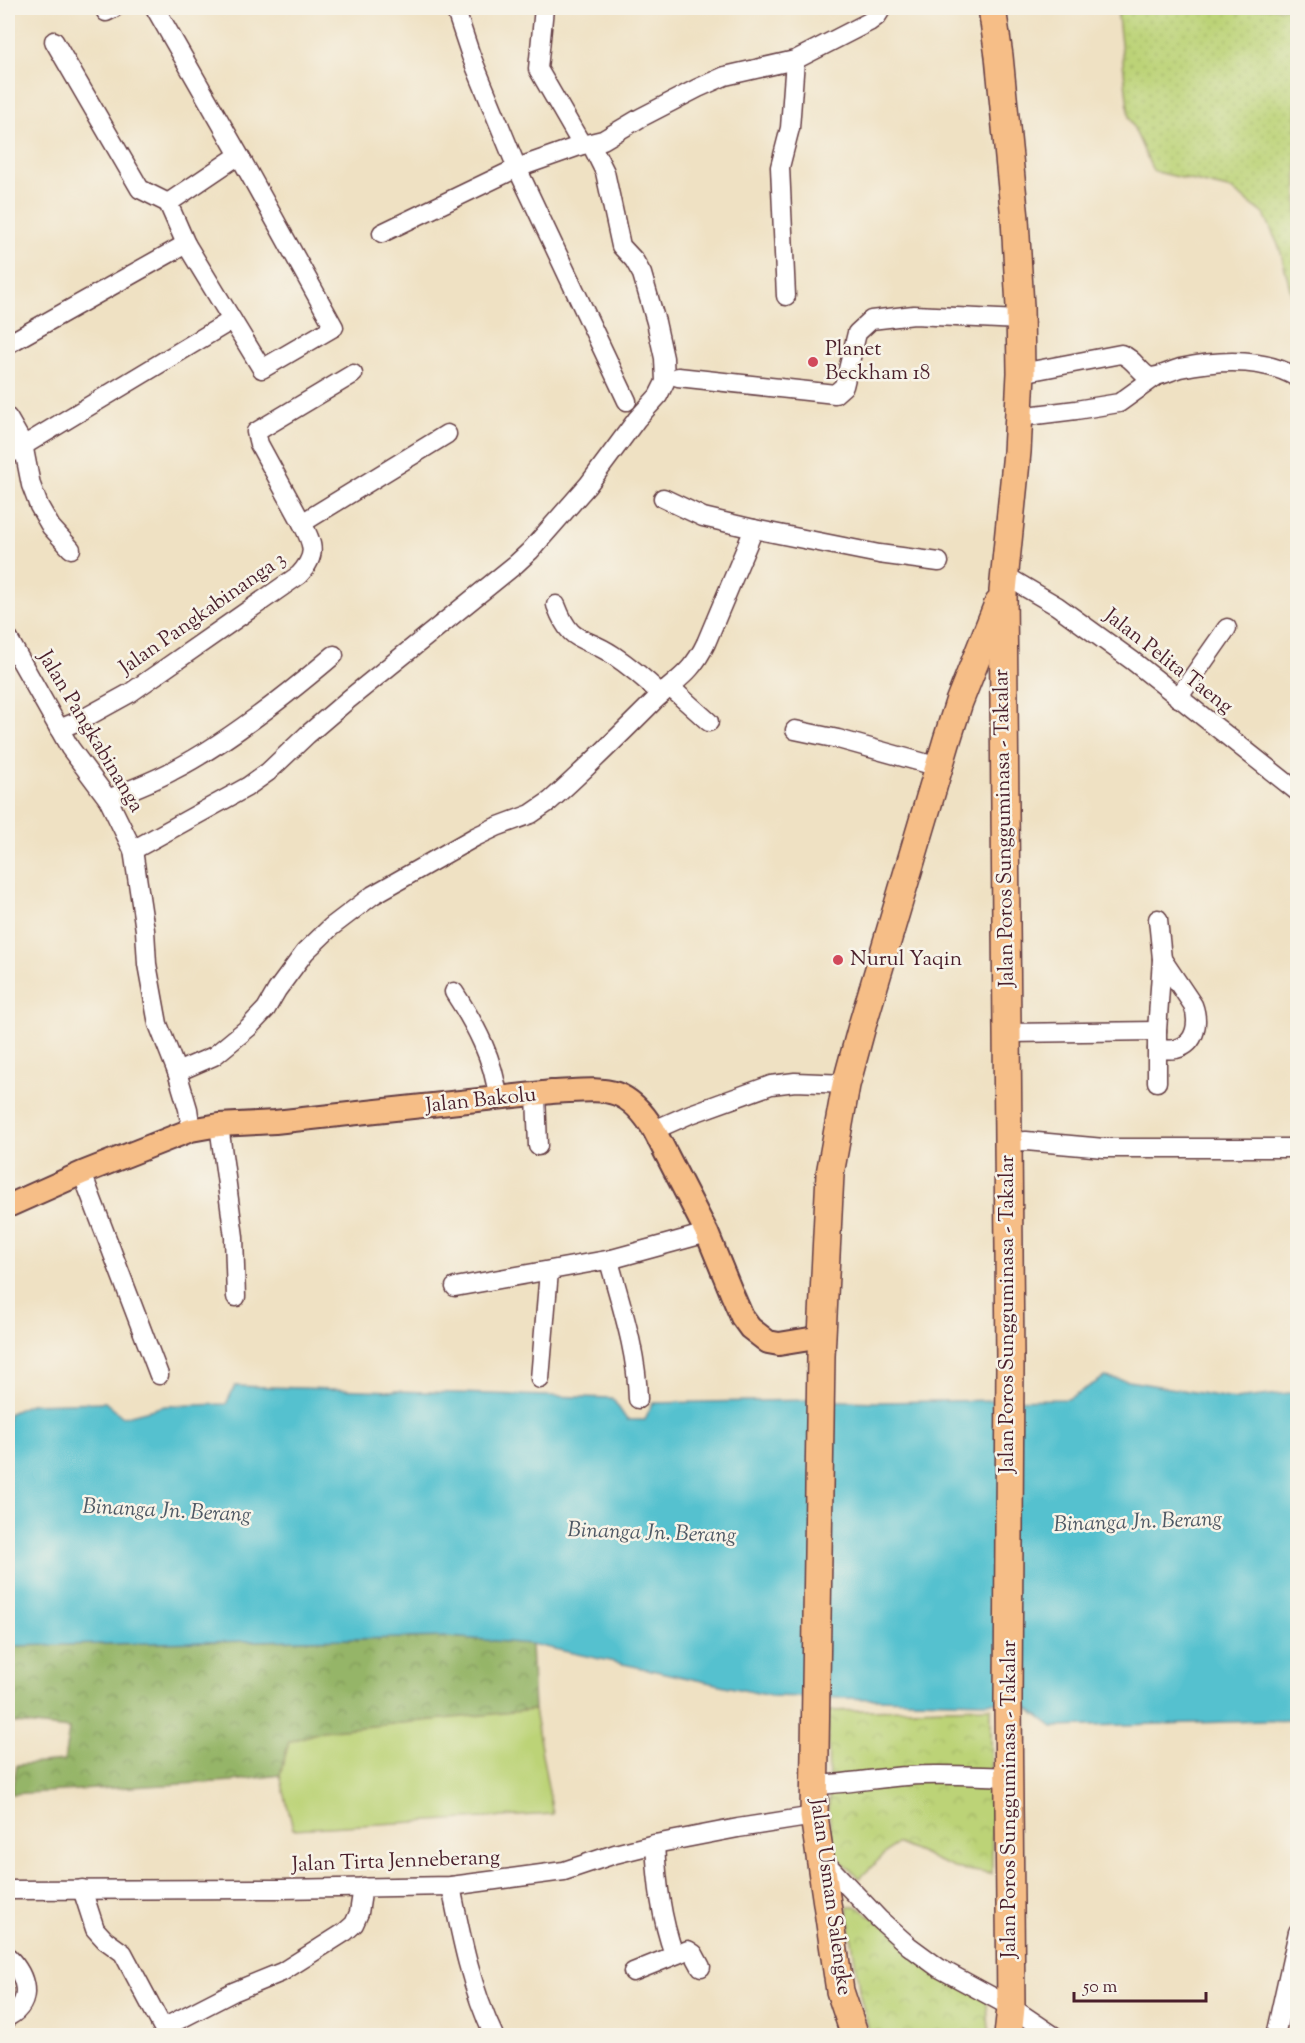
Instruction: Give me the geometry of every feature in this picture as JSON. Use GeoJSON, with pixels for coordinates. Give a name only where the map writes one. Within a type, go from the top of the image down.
{"type":"FeatureCollection","features":[{"type":"Feature","properties":{"kind":"highway","name":"Jalan Poros Sungguminasa - Takalar"},"geometry":{"type":"LineString","coordinates":[[992,8],[1015,219],[1021,373],[1005,583],[1004,707],[1010,1361],[1008,1703],[1011,2007],[1008,2036]]}},
{"type":"Feature","properties":{"kind":"highway","name":"Jalan Poros Sungguminasa - Takalar"},"geometry":{"type":"LineString","coordinates":[[815,1721],[822,1347],[830,1174],[847,1083],[865,1015],[959,702],[1005,583]]}},
{"type":"Feature","properties":{"kind":"highway"},"geometry":{"type":"LineString","coordinates":[[959,702],[1004,707]]}},
{"type":"Feature","properties":{"kind":"highway","name":"Jalan Usman Salengke"},"geometry":{"type":"LineString","coordinates":[[815,1721],[814,1816],[840,1991],[855,2036]]}},
{"type":"Feature","properties":{"kind":"main road","name":"Jalan Bakolu"},"geometry":{"type":"LineString","coordinates":[[8,1206],[190,1120],[219,1125],[275,1122],[497,1090],[537,1095],[598,1090],[616,1092],[661,1127],[742,1317],[759,1337],[768,1342],[822,1347]]}},
{"type":"Feature","properties":{"kind":"street"},"geometry":{"type":"LineString","coordinates":[[54,41],[140,189],[168,203],[186,244],[262,369],[334,327],[155,8]]}},
{"type":"Feature","properties":{"kind":"street"},"geometry":{"type":"LineString","coordinates":[[455,8],[471,56],[517,168],[627,401]]}},
{"type":"Feature","properties":{"kind":"street"},"geometry":{"type":"LineString","coordinates":[[133,850],[247,788],[349,699],[523,558],[564,514],[663,388],[666,375],[656,322],[642,274],[634,260],[621,246],[605,172],[538,69],[544,8]]}},
{"type":"Feature","properties":{"kind":"street"},"geometry":{"type":"LineString","coordinates":[[382,233],[517,168],[603,140],[649,113],[725,76],[795,60],[869,22],[885,8]]}},
{"type":"Feature","properties":{"kind":"street"},"geometry":{"type":"LineString","coordinates":[[786,296],[780,167],[790,128],[795,60]]}},
{"type":"Feature","properties":{"kind":"street"},"geometry":{"type":"LineString","coordinates":[[168,203],[239,155]]}},
{"type":"Feature","properties":{"kind":"street"},"geometry":{"type":"LineString","coordinates":[[8,344],[186,244]]}},
{"type":"Feature","properties":{"kind":"street"},"geometry":{"type":"LineString","coordinates":[[678,377],[835,394],[844,386],[857,333],[871,320],[915,315],[1020,320]]}},
{"type":"Feature","properties":{"kind":"street"},"geometry":{"type":"LineString","coordinates":[[8,454],[232,320]]}},
{"type":"Feature","properties":{"kind":"street"},"geometry":{"type":"LineString","coordinates":[[1021,373],[1121,354],[1128,356],[1149,377],[1155,377]]}},
{"type":"Feature","properties":{"kind":"street"},"geometry":{"type":"LineString","coordinates":[[1019,417],[1119,403],[1155,377],[1178,369],[1212,362],[1264,365],[1288,372],[1298,378]]}},
{"type":"Feature","properties":{"kind":"street","name":"Jalan Pangkabinanga 3"},"geometry":{"type":"LineString","coordinates":[[59,729],[81,720],[130,693],[299,575],[308,565],[312,542],[258,444],[256,432],[353,374]]}},
{"type":"Feature","properties":{"kind":"street"},"geometry":{"type":"LineString","coordinates":[[8,418],[23,444],[31,485],[39,506],[51,527],[71,549]]}},
{"type":"Feature","properties":{"kind":"street"},"geometry":{"type":"LineString","coordinates":[[302,523],[447,434]]}},
{"type":"Feature","properties":{"kind":"street"},"geometry":{"type":"LineString","coordinates":[[663,498],[703,517],[754,529],[879,554],[939,562]]}},
{"type":"Feature","properties":{"kind":"street"},"geometry":{"type":"LineString","coordinates":[[177,1072],[214,1056],[248,1028],[266,1009],[277,990],[306,952],[331,927],[373,895],[476,837],[531,814],[550,801],[688,672],[700,658],[754,529]]}},
{"type":"Feature","properties":{"kind":"street","name":"Jalan Pelita Taeng"},"geometry":{"type":"LineString","coordinates":[[1005,583],[1058,606],[1133,661],[1298,792]]}},
{"type":"Feature","properties":{"kind":"street"},"geometry":{"type":"LineString","coordinates":[[556,605],[563,623],[575,637],[616,657],[709,722]]}},
{"type":"Feature","properties":{"kind":"street"},"geometry":{"type":"LineString","coordinates":[[1178,698],[1227,628]]}},
{"type":"Feature","properties":{"kind":"street","name":"Jalan Pangkabinanga"},"geometry":{"type":"LineString","coordinates":[[8,638],[70,748],[108,799],[133,850],[145,930],[147,964],[158,1024],[177,1072],[190,1120]]}},
{"type":"Feature","properties":{"kind":"street"},"geometry":{"type":"LineString","coordinates":[[108,799],[172,772],[217,744],[334,655]]}},
{"type":"Feature","properties":{"kind":"street"},"geometry":{"type":"LineString","coordinates":[[795,730],[848,741],[939,767]]}},
{"type":"Feature","properties":{"kind":"street"},"geometry":{"type":"LineString","coordinates":[[1157,1082],[1162,959],[1158,919]]}},
{"type":"Feature","properties":{"kind":"street"},"geometry":{"type":"LineString","coordinates":[[1007,1033],[1157,1040],[1178,1048],[1187,1043],[1197,1027],[1196,1014],[1193,1005],[1162,959]]}},
{"type":"Feature","properties":{"kind":"street"},"geometry":{"type":"LineString","coordinates":[[454,992],[480,1036],[497,1090]]}},
{"type":"Feature","properties":{"kind":"street"},"geometry":{"type":"LineString","coordinates":[[661,1127],[771,1084],[847,1083]]}},
{"type":"Feature","properties":{"kind":"street"},"geometry":{"type":"LineString","coordinates":[[537,1095],[538,1146]]}},
{"type":"Feature","properties":{"kind":"street"},"geometry":{"type":"LineString","coordinates":[[219,1125],[234,1237],[236,1297]]}},
{"type":"Feature","properties":{"kind":"street"},"geometry":{"type":"LineString","coordinates":[[1007,1142],[1026,1141],[1104,1148],[1298,1148]]}},
{"type":"Feature","properties":{"kind":"street"},"geometry":{"type":"LineString","coordinates":[[82,1173],[159,1375]]}},
{"type":"Feature","properties":{"kind":"street"},"geometry":{"type":"LineString","coordinates":[[455,1287],[612,1259],[707,1233]]}},
{"type":"Feature","properties":{"kind":"street"},"geometry":{"type":"LineString","coordinates":[[612,1259],[611,1268],[630,1337],[638,1382],[638,1399]]}},
{"type":"Feature","properties":{"kind":"street"},"geometry":{"type":"LineString","coordinates":[[540,1379],[549,1271]]}},
{"type":"Feature","properties":{"kind":"street"},"geometry":{"type":"LineString","coordinates":[[814,1785],[845,1784],[918,1775],[1009,1777]]}},
{"type":"Feature","properties":{"kind":"street","name":"Jalan Tirta Jenneberang"},"geometry":{"type":"LineString","coordinates":[[8,1890],[451,1886],[564,1871],[655,1844],[738,1827],[814,1816]]}},
{"type":"Feature","properties":{"kind":"street"},"geometry":{"type":"LineString","coordinates":[[655,1844],[657,1889],[661,1912],[674,1954]]}},
{"type":"Feature","properties":{"kind":"street"},"geometry":{"type":"LineString","coordinates":[[820,1857],[909,1946],[939,1968],[1011,2007],[1054,2036]]}},
{"type":"Feature","properties":{"kind":"street"},"geometry":{"type":"LineString","coordinates":[[451,1886],[467,1961],[481,2009],[494,2036]]}},
{"type":"Feature","properties":{"kind":"street"},"geometry":{"type":"LineString","coordinates":[[82,1889],[91,1922],[105,1941],[123,1953],[159,2033],[233,1992],[282,1972],[345,1932],[354,1924],[359,1913],[363,1887]]}},
{"type":"Feature","properties":{"kind":"street"},"geometry":{"type":"LineString","coordinates":[[1275,2036],[1289,2011],[1298,1932]]}},
{"type":"Feature","properties":{"kind":"street"},"geometry":{"type":"LineString","coordinates":[[633,1972],[688,1950],[691,1951],[700,1967]]}},
{"type":"Feature","properties":{"kind":"street"},"geometry":{"type":"LineString","coordinates":[[8,1957],[21,1974],[26,1995],[22,2004],[8,2017]]}},
{"type":"Feature","properties":{"kind":"green space"},"geometry":{"type":"Polygon","coordinates":[[[1117,8],[1297,8],[1297,316],[1280,249],[1264,214],[1232,190],[1153,171],[1129,117],[1117,8]]]}},
{"type":"Feature","properties":{"kind":"green space"},"geometry":{"type":"Polygon","coordinates":[[[450,1637],[531,1644],[534,1710],[323,1731],[289,1742],[280,1775],[233,1781],[11,1794],[17,1765],[64,1761],[69,1729],[8,1722],[8,1646],[450,1637]]]}},
{"type":"Feature","properties":{"kind":"green space"},"geometry":{"type":"Polygon","coordinates":[[[991,1707],[992,1874],[954,1868],[896,1843],[860,1878],[833,1855],[829,1812],[828,1711],[991,1707]]]}},
{"type":"Feature","properties":{"kind":"green space"},"geometry":{"type":"Polygon","coordinates":[[[534,1710],[553,1814],[293,1829],[280,1775],[289,1742],[323,1731],[534,1710]]]}},
{"type":"Feature","properties":{"kind":"green space"},"geometry":{"type":"Polygon","coordinates":[[[847,1906],[856,1906],[986,1993],[989,2029],[987,2035],[870,2035],[860,1996],[847,1906]]]}},
{"type":"Feature","properties":{"kind":"water","name":"Binanga Jn. Berang"},"geometry":{"type":"Polygon","coordinates":[[[1105,1377],[1235,1399],[1297,1392],[1297,1720],[1053,1727],[1021,1703],[771,1696],[531,1644],[450,1637],[8,1646],[8,1414],[30,1404],[105,1402],[123,1417],[165,1406],[226,1404],[235,1386],[612,1398],[627,1420],[645,1420],[652,1403],[1068,1399],[1105,1377]]]}},
{"type":"Feature","properties":{"kind":"place","name":"Planet Beckham 18"},"geometry":{"type":"Point","coordinates":[813,362]}},
{"type":"Feature","properties":{"kind":"place","name":"Nurul Yaqin"},"geometry":{"type":"Point","coordinates":[838,960]}}]}
